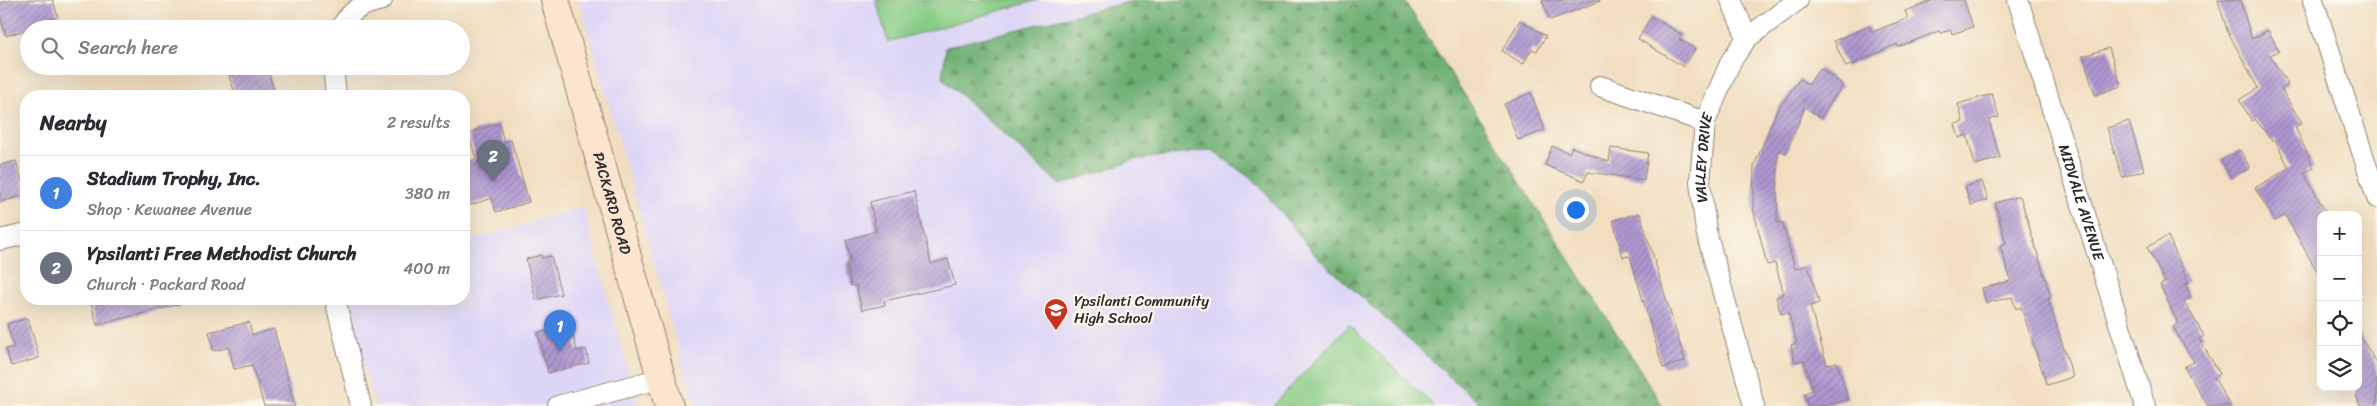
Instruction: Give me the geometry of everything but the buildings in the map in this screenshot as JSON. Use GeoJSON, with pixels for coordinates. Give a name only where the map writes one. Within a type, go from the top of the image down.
{"type":"FeatureCollection","features":[{"type":"Feature","properties":{"kind":"main road","name":"PACKARD ROAD"},"geometry":{"type":"LineString","coordinates":[[555,0],[669,406]]}},
{"type":"Feature","properties":{"kind":"street"},"geometry":{"type":"LineString","coordinates":[[345,20],[349,13],[370,3],[382,0]]}},
{"type":"Feature","properties":{"kind":"street"},"geometry":{"type":"LineString","coordinates":[[1731,0],[1747,38]]}},
{"type":"Feature","properties":{"kind":"street","name":"VALLEY DRIVE"},"geometry":{"type":"LineString","coordinates":[[1754,406],[1706,231],[1700,182],[1705,122],[1731,61],[1747,38],[1798,0]]}},
{"type":"Feature","properties":{"kind":"street","name":"MIDVALE AVENUE"},"geometry":{"type":"LineString","coordinates":[[2018,0],[2145,406]]}},
{"type":"Feature","properties":{"kind":"street"},"geometry":{"type":"LineString","coordinates":[[2313,0],[2377,198]]}},
{"type":"Feature","properties":{"kind":"street"},"geometry":{"type":"LineString","coordinates":[[334,75],[335,90]]}},
{"type":"Feature","properties":{"kind":"street"},"geometry":{"type":"LineString","coordinates":[[1600,86],[1705,122]]}},
{"type":"Feature","properties":{"kind":"street"},"geometry":{"type":"LineString","coordinates":[[0,240],[20,235]]}},
{"type":"Feature","properties":{"kind":"street"},"geometry":{"type":"LineString","coordinates":[[336,305],[361,406]]}},
{"type":"Feature","properties":{"kind":"street"},"geometry":{"type":"LineString","coordinates":[[558,406],[662,378]]}},
{"type":"Feature","properties":{"kind":"shaded area","name":"Ypsilanti Community High School"},"geometry":{"type":"Polygon","coordinates":[[[579,0],[1404,0],[1663,406],[695,406],[579,0]]]}},
{"type":"Feature","properties":{"kind":"shaded area"},"geometry":{"type":"Polygon","coordinates":[[[583,207],[638,406],[375,406],[347,305],[470,305],[470,240],[583,207]]]}},
{"type":"Feature","properties":{"kind":"green space"},"geometry":{"type":"Polygon","coordinates":[[[876,0],[1038,0],[888,42],[876,0]]]}},
{"type":"Feature","properties":{"kind":"green space"},"geometry":{"type":"Polygon","coordinates":[[[1136,0],[1404,0],[1663,406],[1482,406],[1315,255],[1257,183],[1212,150],[1134,160],[1060,185],[942,78],[946,47],[1136,0]]]}},
{"type":"Feature","properties":{"kind":"green space"},"geometry":{"type":"Polygon","coordinates":[[[1349,325],[1434,406],[1273,406],[1349,325]]]}},
{"type":"Feature","properties":{"kind":"place","name":"Ypsilanti Free Methodist Church"},"geometry":{"type":"Point","coordinates":[493,181]}},
{"type":"Feature","properties":{"kind":"place","name":"Ypsilanti Community High School"},"geometry":{"type":"Point","coordinates":[1056,331]}},
{"type":"Feature","properties":{"kind":"place","name":"Stadium Trophy, Inc."},"geometry":{"type":"Point","coordinates":[560,351]}}]}
